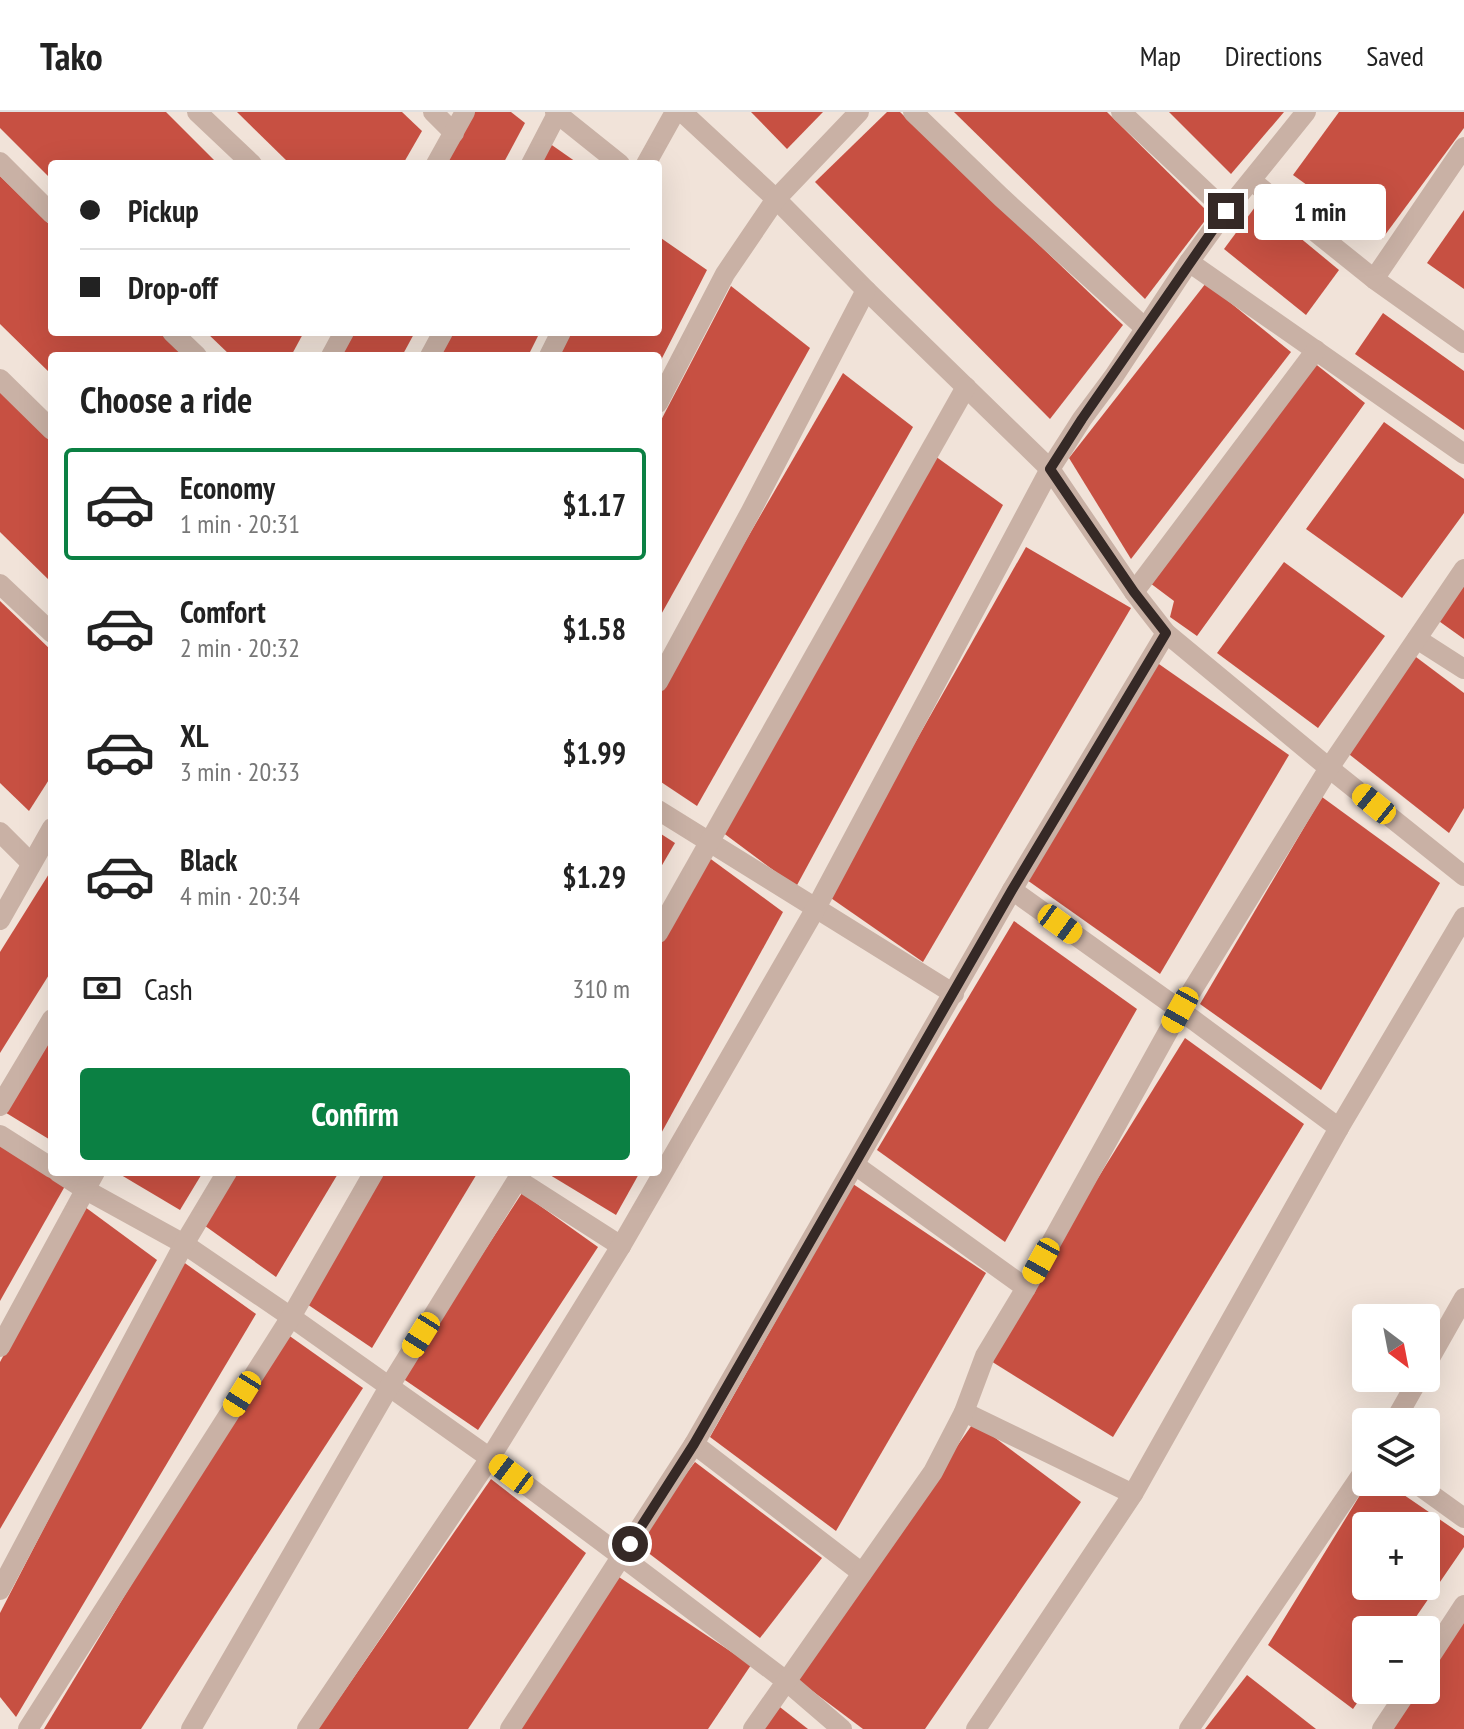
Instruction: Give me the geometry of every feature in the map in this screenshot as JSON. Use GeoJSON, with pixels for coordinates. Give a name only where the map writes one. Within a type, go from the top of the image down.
{"type":"FeatureCollection","features":[{"type":"Feature","properties":{"kind":"street"},"geometry":{"type":"LineString","coordinates":[[197,112],[248,160]]}},
{"type":"Feature","properties":{"kind":"street"},"geometry":{"type":"LineString","coordinates":[[433,112],[454,133]]}},
{"type":"Feature","properties":{"kind":"street"},"geometry":{"type":"LineString","coordinates":[[438,160],[465,112]]}},
{"type":"Feature","properties":{"kind":"street"},"geometry":{"type":"LineString","coordinates":[[648,160],[675,112]]}},
{"type":"Feature","properties":{"kind":"street"},"geometry":{"type":"LineString","coordinates":[[682,112],[776,199],[1050,469],[1134,592],[1166,633],[1464,876]]}},
{"type":"Feature","properties":{"kind":"street"},"geometry":{"type":"LineString","coordinates":[[662,395],[725,274],[776,199],[859,112]]}},
{"type":"Feature","properties":{"kind":"street"},"geometry":{"type":"LineString","coordinates":[[913,112],[1145,328]]}},
{"type":"Feature","properties":{"kind":"street"},"geometry":{"type":"LineString","coordinates":[[1121,112],[1226,211]]}},
{"type":"Feature","properties":{"kind":"street"},"geometry":{"type":"LineString","coordinates":[[662,1175],[816,908],[1050,469],[1189,262],[1306,112]]}},
{"type":"Feature","properties":{"kind":"street"},"geometry":{"type":"LineString","coordinates":[[533,160],[556,113],[615,160]]}},
{"type":"Feature","properties":{"kind":"street"},"geometry":{"type":"LineString","coordinates":[[1374,279],[1464,147]]}},
{"type":"Feature","properties":{"kind":"street"},"geometry":{"type":"LineString","coordinates":[[0,162],[48,210]]}},
{"type":"Feature","properties":{"kind":"street"},"geometry":{"type":"LineString","coordinates":[[1252,181],[1374,279],[1464,343]]}},
{"type":"Feature","properties":{"kind":"street"},"geometry":{"type":"LineString","coordinates":[[1189,262],[1464,454]]}},
{"type":"Feature","properties":{"kind":"street"},"geometry":{"type":"LineString","coordinates":[[662,675],[866,290]]}},
{"type":"Feature","properties":{"kind":"street"},"geometry":{"type":"LineString","coordinates":[[176,336],[193,352]]}},
{"type":"Feature","properties":{"kind":"street"},"geometry":{"type":"LineString","coordinates":[[1134,592],[1316,350]]}},
{"type":"Feature","properties":{"kind":"street"},"geometry":{"type":"LineString","coordinates":[[0,379],[48,426]]}},
{"type":"Feature","properties":{"kind":"street"},"geometry":{"type":"LineString","coordinates":[[662,926],[966,387]]}},
{"type":"Feature","properties":{"kind":"street"},"geometry":{"type":"LineString","coordinates":[[753,1729],[933,1472],[964,1412],[985,1356],[1180,1010],[1329,768],[1464,569]]}},
{"type":"Feature","properties":{"kind":"street"},"geometry":{"type":"LineString","coordinates":[[0,584],[48,629]]}},
{"type":"Feature","properties":{"kind":"street"},"geometry":{"type":"LineString","coordinates":[[510,1729],[694,1444],[1012,890],[1166,633]]}},
{"type":"Feature","properties":{"kind":"street"},"geometry":{"type":"LineString","coordinates":[[1417,639],[1464,669]]}},
{"type":"Feature","properties":{"kind":"street"},"geometry":{"type":"LineString","coordinates":[[662,813],[954,994]]}},
{"type":"Feature","properties":{"kind":"street"},"geometry":{"type":"LineString","coordinates":[[0,832],[31,863]]}},
{"type":"Feature","properties":{"kind":"street"},"geometry":{"type":"LineString","coordinates":[[0,920],[48,835]]}},
{"type":"Feature","properties":{"kind":"street"},"geometry":{"type":"LineString","coordinates":[[1012,890],[1339,1128]]}},
{"type":"Feature","properties":{"kind":"street"},"geometry":{"type":"LineString","coordinates":[[976,1729],[1133,1494],[1339,1128],[1464,917]]}},
{"type":"Feature","properties":{"kind":"street"},"geometry":{"type":"LineString","coordinates":[[0,1106],[48,1026]]}},
{"type":"Feature","properties":{"kind":"street"},"geometry":{"type":"LineString","coordinates":[[0,1135],[48,1165]]}},
{"type":"Feature","properties":{"kind":"street"},"geometry":{"type":"LineString","coordinates":[[855,1165],[1026,1288]]}},
{"type":"Feature","properties":{"kind":"street"},"geometry":{"type":"LineString","coordinates":[[0,1590],[184,1244],[225,1176]]}},
{"type":"Feature","properties":{"kind":"street"},"geometry":{"type":"LineString","coordinates":[[28,1729],[291,1317],[372,1176]]}},
{"type":"Feature","properties":{"kind":"street"},"geometry":{"type":"LineString","coordinates":[[191,1729],[389,1387],[520,1176],[621,1246]]}},
{"type":"Feature","properties":{"kind":"street"},"geometry":{"type":"LineString","coordinates":[[307,1729],[490,1458],[661,1176]]}},
{"type":"Feature","properties":{"kind":"street"},"geometry":{"type":"LineString","coordinates":[[0,1347],[90,1181],[291,1317],[490,1458],[786,1681],[842,1729]]}},
{"type":"Feature","properties":{"kind":"street"},"geometry":{"type":"LineString","coordinates":[[1440,1340],[1464,1298]]}},
{"type":"Feature","properties":{"kind":"street"},"geometry":{"type":"LineString","coordinates":[[964,1412],[1133,1494]]}},
{"type":"Feature","properties":{"kind":"street"},"geometry":{"type":"LineString","coordinates":[[694,1444],[862,1573]]}},
{"type":"Feature","properties":{"kind":"street"},"geometry":{"type":"LineString","coordinates":[[1189,1729],[1352,1489]]}},
{"type":"Feature","properties":{"kind":"street"},"geometry":{"type":"LineString","coordinates":[[1433,1496],[1464,1518]]}},
{"type":"Feature","properties":{"kind":"street"},"geometry":{"type":"LineString","coordinates":[[1440,1642],[1464,1605]]}},
{"type":"Feature","properties":{"kind":"street"},"geometry":{"type":"LineString","coordinates":[[1382,1729],[1399,1704]]}},
{"type":"Feature","properties":{"kind":"building"},"geometry":{"type":"Polygon","coordinates":[[[0,112],[166,112],[214,160],[48,160],[48,176],[0,128],[0,112]]]}},
{"type":"Feature","properties":{"kind":"building"},"geometry":{"type":"Polygon","coordinates":[[[237,112],[402,112],[422,131],[405,160],[286,160],[237,112]]]}},
{"type":"Feature","properties":{"kind":"building"},"geometry":{"type":"Polygon","coordinates":[[[471,112],[511,112],[525,123],[505,160],[445,160],[471,112]]]}},
{"type":"Feature","properties":{"kind":"building"},"geometry":{"type":"Polygon","coordinates":[[[751,112],[823,112],[787,149],[751,112]]]}},
{"type":"Feature","properties":{"kind":"building"},"geometry":{"type":"Polygon","coordinates":[[[887,112],[900,112],[1123,325],[1050,419],[815,182],[887,112]]]}},
{"type":"Feature","properties":{"kind":"building"},"geometry":{"type":"Polygon","coordinates":[[[954,112],[1107,112],[1210,214],[1145,299],[954,112]]]}},
{"type":"Feature","properties":{"kind":"building"},"geometry":{"type":"Polygon","coordinates":[[[1169,112],[1284,112],[1231,174],[1169,112]]]}},
{"type":"Feature","properties":{"kind":"building"},"geometry":{"type":"Polygon","coordinates":[[[1339,112],[1464,112],[1464,128],[1382,239],[1293,175],[1339,112]]]}},
{"type":"Feature","properties":{"kind":"building"},"geometry":{"type":"Polygon","coordinates":[[[546,141],[573,160],[536,160],[546,141]]]}},
{"type":"Feature","properties":{"kind":"building"},"geometry":{"type":"Polygon","coordinates":[[[0,176],[48,223],[48,336],[165,336],[182,352],[48,352],[48,371],[0,324],[0,176]]]}},
{"type":"Feature","properties":{"kind":"building"},"geometry":{"type":"Polygon","coordinates":[[[1258,203],[1339,270],[1306,315],[1224,249],[1258,203]]]}},
{"type":"Feature","properties":{"kind":"building"},"geometry":{"type":"Polygon","coordinates":[[[1464,210],[1464,289],[1427,263],[1464,210]]]}},
{"type":"Feature","properties":{"kind":"building"},"geometry":{"type":"Polygon","coordinates":[[[662,239],[707,270],[662,358],[662,352],[555,352],[563,336],[662,336],[662,239]]]}},
{"type":"Feature","properties":{"kind":"building"},"geometry":{"type":"Polygon","coordinates":[[[1206,283],[1291,352],[1131,559],[1069,458],[1206,283]]]}},
{"type":"Feature","properties":{"kind":"building"},"geometry":{"type":"Polygon","coordinates":[[[731,286],[810,348],[662,613],[662,418],[731,286]]]}},
{"type":"Feature","properties":{"kind":"building"},"geometry":{"type":"Polygon","coordinates":[[[1383,313],[1464,371],[1464,430],[1355,354],[1383,313]]]}},
{"type":"Feature","properties":{"kind":"building"},"geometry":{"type":"Polygon","coordinates":[[[210,336],[302,336],[293,352],[227,352],[210,336]]]}},
{"type":"Feature","properties":{"kind":"building"},"geometry":{"type":"Polygon","coordinates":[[[350,336],[413,336],[404,352],[341,352],[350,336]]]}},
{"type":"Feature","properties":{"kind":"building"},"geometry":{"type":"Polygon","coordinates":[[[446,336],[538,336],[530,352],[438,352],[446,336]]]}},
{"type":"Feature","properties":{"kind":"building"},"geometry":{"type":"Polygon","coordinates":[[[1313,362],[1365,403],[1197,636],[1170,617],[1174,601],[1150,583],[1313,362]]]}},
{"type":"Feature","properties":{"kind":"building"},"geometry":{"type":"Polygon","coordinates":[[[843,373],[913,427],[697,806],[662,783],[662,685],[843,373]]]}},
{"type":"Feature","properties":{"kind":"building"},"geometry":{"type":"Polygon","coordinates":[[[0,386],[48,434],[48,579],[0,532],[0,386]]]}},
{"type":"Feature","properties":{"kind":"building"},"geometry":{"type":"Polygon","coordinates":[[[1384,422],[1464,479],[1464,513],[1402,598],[1306,529],[1384,422]]]}},
{"type":"Feature","properties":{"kind":"building"},"geometry":{"type":"Polygon","coordinates":[[[935,456],[1003,505],[796,887],[722,832],[935,456]]]}},
{"type":"Feature","properties":{"kind":"building"},"geometry":{"type":"Polygon","coordinates":[[[1026,547],[1131,608],[923,962],[828,896],[1026,547]]]}},
{"type":"Feature","properties":{"kind":"building"},"geometry":{"type":"Polygon","coordinates":[[[1284,562],[1385,636],[1318,728],[1217,653],[1284,562]]]}},
{"type":"Feature","properties":{"kind":"building"},"geometry":{"type":"Polygon","coordinates":[[[1464,575],[1464,639],[1436,619],[1464,575]]]}},
{"type":"Feature","properties":{"kind":"building"},"geometry":{"type":"Polygon","coordinates":[[[0,601],[48,647],[48,781],[29,811],[0,783],[0,601]]]}},
{"type":"Feature","properties":{"kind":"building"},"geometry":{"type":"Polygon","coordinates":[[[1412,654],[1464,693],[1464,808],[1449,833],[1345,751],[1412,654]]]}},
{"type":"Feature","properties":{"kind":"building"},"geometry":{"type":"Polygon","coordinates":[[[1156,662],[1289,755],[1160,974],[1027,880],[1156,662]]]}},
{"type":"Feature","properties":{"kind":"building"},"geometry":{"type":"Polygon","coordinates":[[[1322,797],[1440,883],[1321,1090],[1200,1004],[1322,797]]]}},
{"type":"Feature","properties":{"kind":"building"},"geometry":{"type":"Polygon","coordinates":[[[662,835],[675,843],[662,865],[662,835]]]}},
{"type":"Feature","properties":{"kind":"building"},"geometry":{"type":"Polygon","coordinates":[[[708,857],[783,912],[662,1132],[662,939],[708,857]]]}},
{"type":"Feature","properties":{"kind":"building"},"geometry":{"type":"Polygon","coordinates":[[[48,875],[48,976],[0,1053],[0,952],[48,875]]]}},
{"type":"Feature","properties":{"kind":"building"},"geometry":{"type":"Polygon","coordinates":[[[1014,921],[1137,1009],[1005,1242],[877,1150],[1014,921]]]}},
{"type":"Feature","properties":{"kind":"building"},"geometry":{"type":"Polygon","coordinates":[[[1185,1038],[1304,1124],[1113,1437],[986,1358],[1185,1038]]]}},
{"type":"Feature","properties":{"kind":"building"},"geometry":{"type":"Polygon","coordinates":[[[48,1040],[48,1139],[3,1111],[48,1040]]]}},
{"type":"Feature","properties":{"kind":"building"},"geometry":{"type":"Polygon","coordinates":[[[0,1142],[65,1186],[0,1301],[0,1142]]]}},
{"type":"Feature","properties":{"kind":"building"},"geometry":{"type":"Polygon","coordinates":[[[123,1176],[201,1176],[180,1210],[123,1176]]]}},
{"type":"Feature","properties":{"kind":"building"},"geometry":{"type":"Polygon","coordinates":[[[229,1176],[337,1176],[276,1277],[201,1223],[229,1176]]]}},
{"type":"Feature","properties":{"kind":"building"},"geometry":{"type":"Polygon","coordinates":[[[377,1176],[476,1176],[372,1348],[304,1302],[377,1176]]]}},
{"type":"Feature","properties":{"kind":"building"},"geometry":{"type":"Polygon","coordinates":[[[552,1176],[638,1176],[616,1215],[552,1176]]]}},
{"type":"Feature","properties":{"kind":"building"},"geometry":{"type":"Polygon","coordinates":[[[853,1184],[986,1273],[836,1531],[710,1437],[853,1184]]]}},
{"type":"Feature","properties":{"kind":"building"},"geometry":{"type":"Polygon","coordinates":[[[522,1193],[598,1247],[478,1430],[402,1378],[522,1193]]]}},
{"type":"Feature","properties":{"kind":"building"},"geometry":{"type":"Polygon","coordinates":[[[85,1207],[157,1260],[0,1529],[0,1362],[85,1207]]]}},
{"type":"Feature","properties":{"kind":"building"},"geometry":{"type":"Polygon","coordinates":[[[182,1261],[256,1314],[16,1717],[0,1697],[0,1613],[182,1261]]]}},
{"type":"Feature","properties":{"kind":"building"},"geometry":{"type":"Polygon","coordinates":[[[284,1332],[363,1388],[141,1729],[44,1729],[284,1332]]]}},
{"type":"Feature","properties":{"kind":"building"},"geometry":{"type":"Polygon","coordinates":[[[974,1422],[1081,1502],[925,1729],[863,1729],[795,1678],[974,1422]]]}},
{"type":"Feature","properties":{"kind":"building"},"geometry":{"type":"Polygon","coordinates":[[[695,1462],[822,1558],[760,1638],[634,1542],[695,1462]]]}},
{"type":"Feature","properties":{"kind":"building"},"geometry":{"type":"Polygon","coordinates":[[[491,1479],[586,1553],[468,1729],[318,1729],[491,1479]]]}},
{"type":"Feature","properties":{"kind":"building"},"geometry":{"type":"Polygon","coordinates":[[[1359,1496],[1405,1496],[1429,1512],[1352,1512],[1352,1600],[1428,1600],[1417,1616],[1352,1616],[1352,1704],[1356,1704],[1353,1709],[1268,1645],[1359,1496]]]}},
{"type":"Feature","properties":{"kind":"building"},"geometry":{"type":"Polygon","coordinates":[[[1440,1520],[1464,1536],[1464,1547],[1440,1582],[1440,1520]]]}},
{"type":"Feature","properties":{"kind":"building"},"geometry":{"type":"Polygon","coordinates":[[[619,1577],[751,1665],[708,1729],[516,1729],[619,1577]]]}},
{"type":"Feature","properties":{"kind":"building"},"geometry":{"type":"Polygon","coordinates":[[[1464,1612],[1464,1729],[1387,1729],[1402,1704],[1440,1704],[1440,1647],[1464,1612]]]}},
{"type":"Feature","properties":{"kind":"building"},"geometry":{"type":"Polygon","coordinates":[[[1247,1675],[1316,1729],[1205,1729],[1247,1675]]]}},
{"type":"Feature","properties":{"kind":"building"},"geometry":{"type":"Polygon","coordinates":[[[776,1704],[808,1729],[759,1729],[776,1704]]]}},
{"type":"Feature","properties":{"kind":"route"},"geometry":{"type":"LineString","coordinates":[[630,1544],[694,1444],[1012,890],[1166,633],[1134,592],[1050,469],[1226,211]]}}]}
